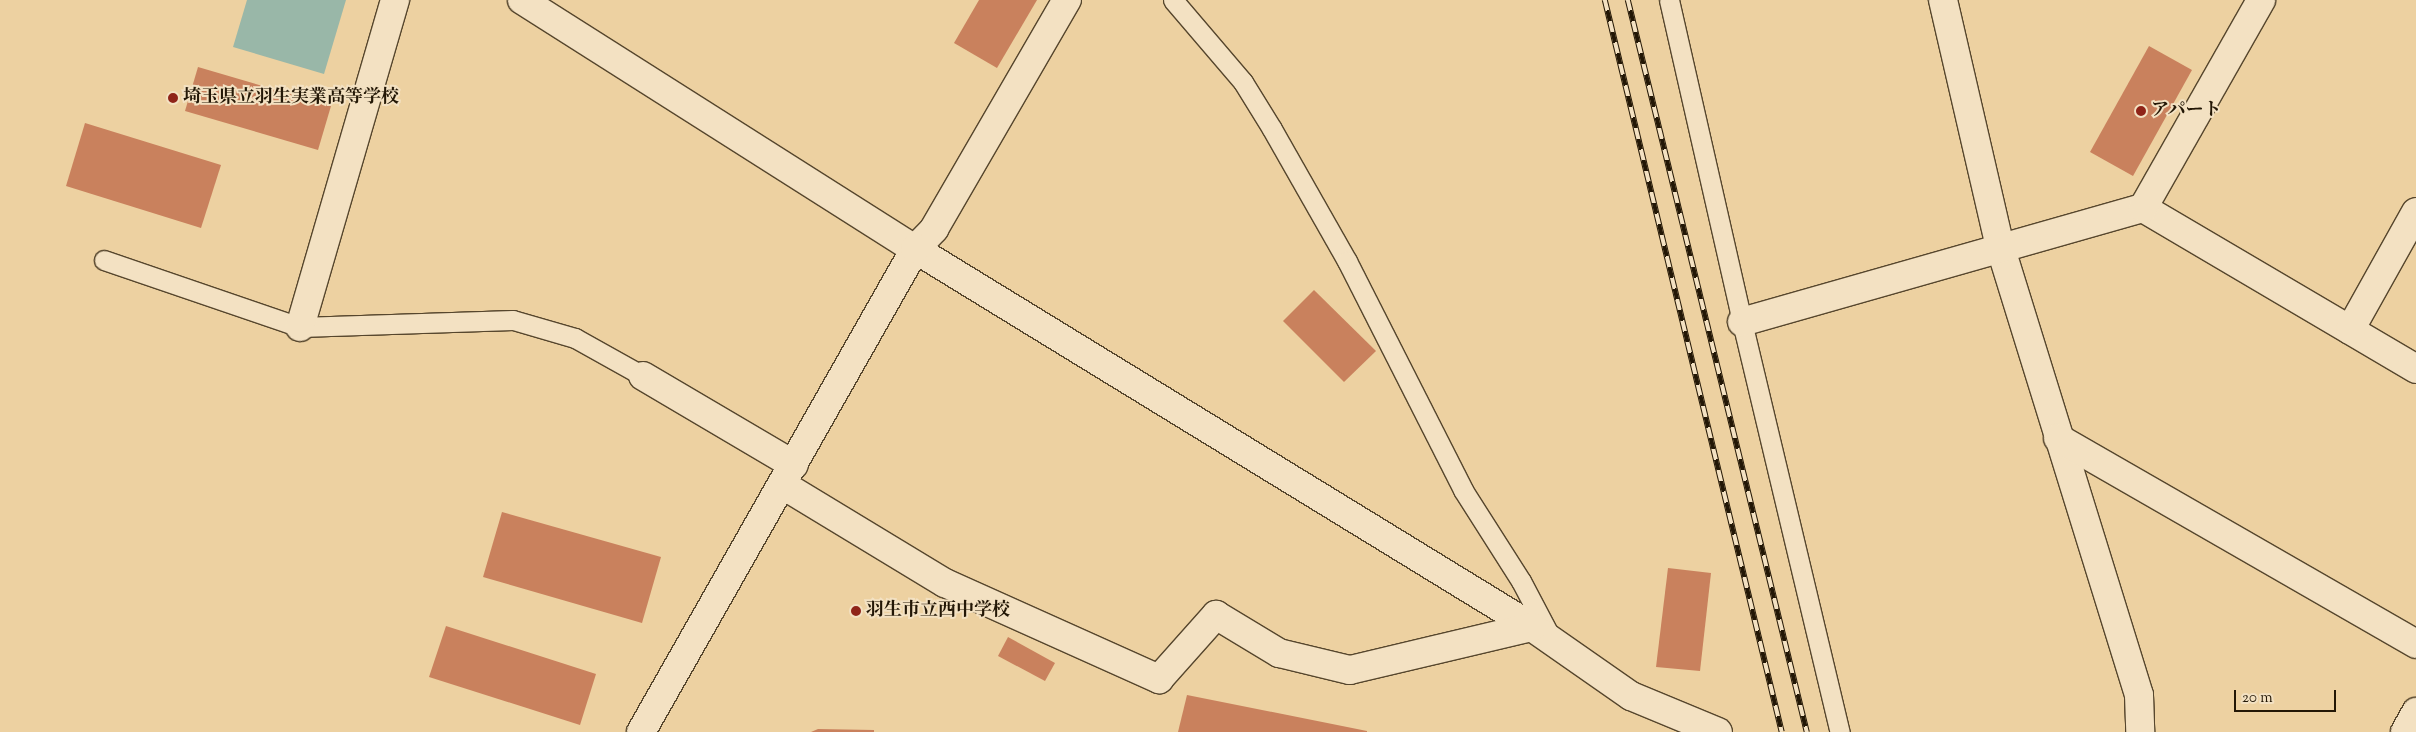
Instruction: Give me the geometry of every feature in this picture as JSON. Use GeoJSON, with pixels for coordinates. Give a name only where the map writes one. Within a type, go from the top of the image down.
{"type":"FeatureCollection","features":[{"type":"Feature","properties":{"kind":"street"},"geometry":{"type":"LineString","coordinates":[[300,327],[395,0]]}},
{"type":"Feature","properties":{"kind":"street"},"geometry":{"type":"LineString","coordinates":[[522,0],[915,249],[1542,633],[1631,696],[1718,732]]}},
{"type":"Feature","properties":{"kind":"street"},"geometry":{"type":"LineString","coordinates":[[641,732],[915,249],[934,229],[1067,0]]}},
{"type":"Feature","properties":{"kind":"street"},"geometry":{"type":"LineString","coordinates":[[1943,0],[2000,246],[2139,695],[2140,732]]}},
{"type":"Feature","properties":{"kind":"street"},"geometry":{"type":"LineString","coordinates":[[2143,208],[2261,0]]}},
{"type":"Feature","properties":{"kind":"street"},"geometry":{"type":"LineString","coordinates":[[1742,322],[2000,246],[2143,208],[2416,369]]}},
{"type":"Feature","properties":{"kind":"street"},"geometry":{"type":"LineString","coordinates":[[2350,330],[2416,212]]}},
{"type":"Feature","properties":{"kind":"street"},"geometry":{"type":"LineString","coordinates":[[643,376],[945,583],[1159,679],[1216,615],[1279,653],[1350,670],[1542,633]]}},
{"type":"Feature","properties":{"kind":"street"},"geometry":{"type":"LineString","coordinates":[[2058,438],[2416,644]]}},
{"type":"Feature","properties":{"kind":"street"},"geometry":{"type":"LineString","coordinates":[[2405,732],[2416,712]]}},
{"type":"Feature","properties":{"kind":"lane"},"geometry":{"type":"LineString","coordinates":[[1173,0],[1243,82],[1272,129],[1347,261],[1463,490],[1521,581],[1542,633]]}},
{"type":"Feature","properties":{"kind":"lane"},"geometry":{"type":"LineString","coordinates":[[1669,0],[1742,322],[1840,732]]}},
{"type":"Feature","properties":{"kind":"lane"},"geometry":{"type":"LineString","coordinates":[[104,260],[300,327],[513,320],[575,338],[643,376]]}},
{"type":"Feature","properties":{"kind":"shaded area"},"geometry":{"type":"Polygon","coordinates":[[[247,0],[346,0],[324,74],[233,47],[247,0]]]}},
{"type":"Feature","properties":{"kind":"building"},"geometry":{"type":"Polygon","coordinates":[[[979,0],[1037,0],[997,68],[954,43],[979,0]]]}},
{"type":"Feature","properties":{"kind":"building","name":"アパート"},"geometry":{"type":"Polygon","coordinates":[[[2149,46],[2192,70],[2133,176],[2090,152],[2149,46]]]}},
{"type":"Feature","properties":{"kind":"building"},"geometry":{"type":"Polygon","coordinates":[[[198,67],[331,106],[318,150],[185,111],[198,67]]]}},
{"type":"Feature","properties":{"kind":"building"},"geometry":{"type":"Polygon","coordinates":[[[85,123],[221,165],[201,228],[66,186],[85,123]]]}},
{"type":"Feature","properties":{"kind":"building"},"geometry":{"type":"Polygon","coordinates":[[[1314,290],[1376,351],[1344,382],[1283,321],[1314,290]]]}},
{"type":"Feature","properties":{"kind":"building"},"geometry":{"type":"Polygon","coordinates":[[[502,512],[661,557],[642,623],[483,577],[502,512]]]}},
{"type":"Feature","properties":{"kind":"building"},"geometry":{"type":"Polygon","coordinates":[[[1668,568],[1711,573],[1700,671],[1656,667],[1668,568]]]}},
{"type":"Feature","properties":{"kind":"building"},"geometry":{"type":"Polygon","coordinates":[[[446,626],[596,674],[580,725],[429,677],[446,626]]]}},
{"type":"Feature","properties":{"kind":"building"},"geometry":{"type":"Polygon","coordinates":[[[1008,637],[1055,663],[1045,681],[998,656],[1008,637]]]}},
{"type":"Feature","properties":{"kind":"building"},"geometry":{"type":"Polygon","coordinates":[[[1187,695],[1367,731],[1367,732],[1178,732],[1187,695]]]}},
{"type":"Feature","properties":{"kind":"building"},"geometry":{"type":"Polygon","coordinates":[[[818,729],[874,730],[874,732],[811,732],[818,729]]]}},
{"type":"Feature","properties":{"kind":"railway"},"geometry":{"type":"LineString","coordinates":[[1605,0],[1782,732]]}},
{"type":"Feature","properties":{"kind":"railway"},"geometry":{"type":"LineString","coordinates":[[1628,0],[1807,732]]}},
{"type":"Feature","properties":{"kind":"place","name":"埼玉県立羽生実業高等学校"},"geometry":{"type":"Point","coordinates":[173,98]}},
{"type":"Feature","properties":{"kind":"place","name":"アパート"},"geometry":{"type":"Point","coordinates":[2141,111]}},
{"type":"Feature","properties":{"kind":"place","name":"羽生市立西中学校"},"geometry":{"type":"Point","coordinates":[856,611]}}]}
